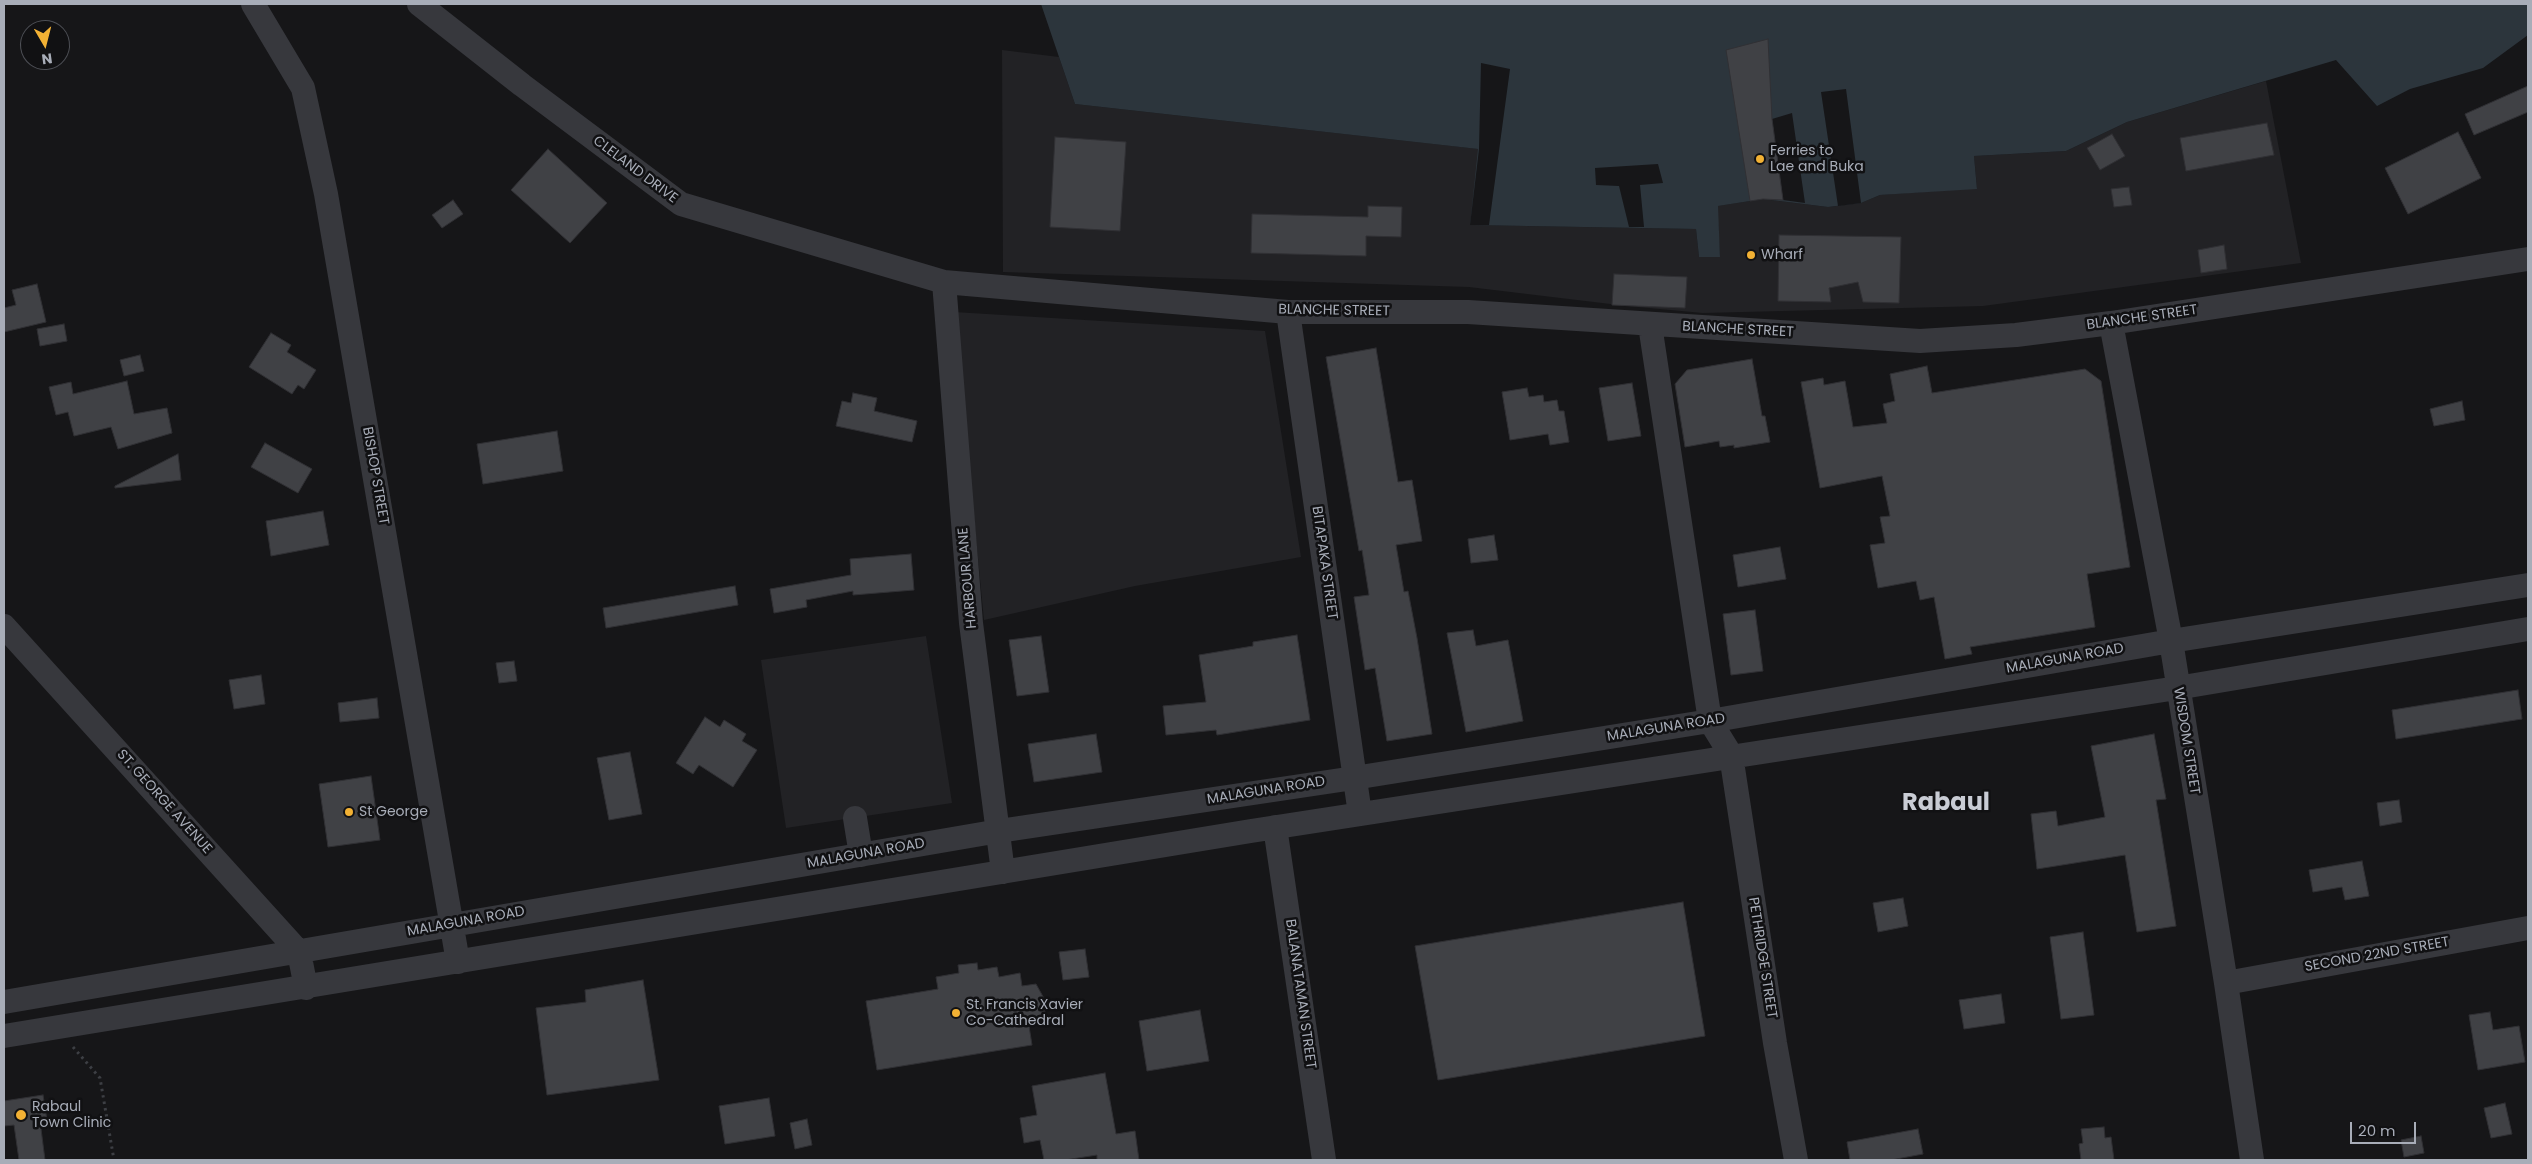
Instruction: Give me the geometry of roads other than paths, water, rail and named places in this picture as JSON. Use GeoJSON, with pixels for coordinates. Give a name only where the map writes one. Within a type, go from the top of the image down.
{"type":"FeatureCollection","features":[{"type":"Feature","properties":{"kind":"street","name":"BISHOP STREET"},"geometry":{"type":"LineString","coordinates":[[253,4],[303,88],[328,204],[458,962]]}},
{"type":"Feature","properties":{"kind":"street","name":"CLELAND DRIVE"},"geometry":{"type":"LineString","coordinates":[[419,4],[522,85],[681,204],[944,282]]}},
{"type":"Feature","properties":{"kind":"street","name":"BLANCHE STREET"},"geometry":{"type":"LineString","coordinates":[[944,282],[1288,312],[1468,312],[1920,341],[2016,334],[2111,323],[2528,259]]}},
{"type":"Feature","properties":{"kind":"street","name":"HARBOUR LANE"},"geometry":{"type":"LineString","coordinates":[[944,282],[972,623],[1003,872]]}},
{"type":"Feature","properties":{"kind":"street","name":"BITAPAKA STREET"},"geometry":{"type":"LineString","coordinates":[[1288,312],[1360,814]]}},
{"type":"Feature","properties":{"kind":"street","name":"WISDOM STREET"},"geometry":{"type":"LineString","coordinates":[[2111,323],[2170,641],[2226,983],[2252,1160]]}},
{"type":"Feature","properties":{"kind":"street"},"geometry":{"type":"LineString","coordinates":[[1650,325],[1710,721],[1731,755]]}},
{"type":"Feature","properties":{"kind":"street","name":"MALAGUNA ROAD"},"geometry":{"type":"LineString","coordinates":[[4,1002],[999,831],[1354,778],[1710,721],[2170,641],[2528,585]]}},
{"type":"Feature","properties":{"kind":"street","name":"ST. GEORGE AVENUE"},"geometry":{"type":"LineString","coordinates":[[4,626],[299,952]]}},
{"type":"Feature","properties":{"kind":"street"},"geometry":{"type":"LineString","coordinates":[[4,1036],[306,988],[1275,827],[1731,755],[2177,688],[2528,629]]}},
{"type":"Feature","properties":{"kind":"street","name":"PETHRIDGE STREET"},"geometry":{"type":"LineString","coordinates":[[1731,755],[1775,1043],[1796,1160]]}},
{"type":"Feature","properties":{"kind":"street"},"geometry":{"type":"LineString","coordinates":[[855,818],[861,855]]}},
{"type":"Feature","properties":{"kind":"street","name":"BALANATAMAN STREET"},"geometry":{"type":"LineString","coordinates":[[1275,827],[1324,1160]]}},
{"type":"Feature","properties":{"kind":"street","name":"SECOND 22ND STREET"},"geometry":{"type":"LineString","coordinates":[[2226,983],[2528,928]]}},
{"type":"Feature","properties":{"kind":"street"},"geometry":{"type":"LineString","coordinates":[[299,952],[306,988]]}},
{"type":"Feature","properties":{"kind":"place","name":"Ferries to Lae and Buka"},"geometry":{"type":"Point","coordinates":[1760,159]}},
{"type":"Feature","properties":{"kind":"place","name":"Wharf"},"geometry":{"type":"Point","coordinates":[1751,255]}},
{"type":"Feature","properties":{"kind":"place","name":"St George"},"geometry":{"type":"Point","coordinates":[349,812]}},
{"type":"Feature","properties":{"kind":"place","name":"St. Francis Xavier Co-Cathedral"},"geometry":{"type":"Point","coordinates":[956,1013]}},
{"type":"Feature","properties":{"kind":"place","name":"Rabaul Town Clinic"},"geometry":{"type":"Point","coordinates":[21,1115]}},
{"type":"Feature","properties":{"kind":"district","name":"Rabaul"},"geometry":{"type":"Point","coordinates":[1946,804]}}]}
